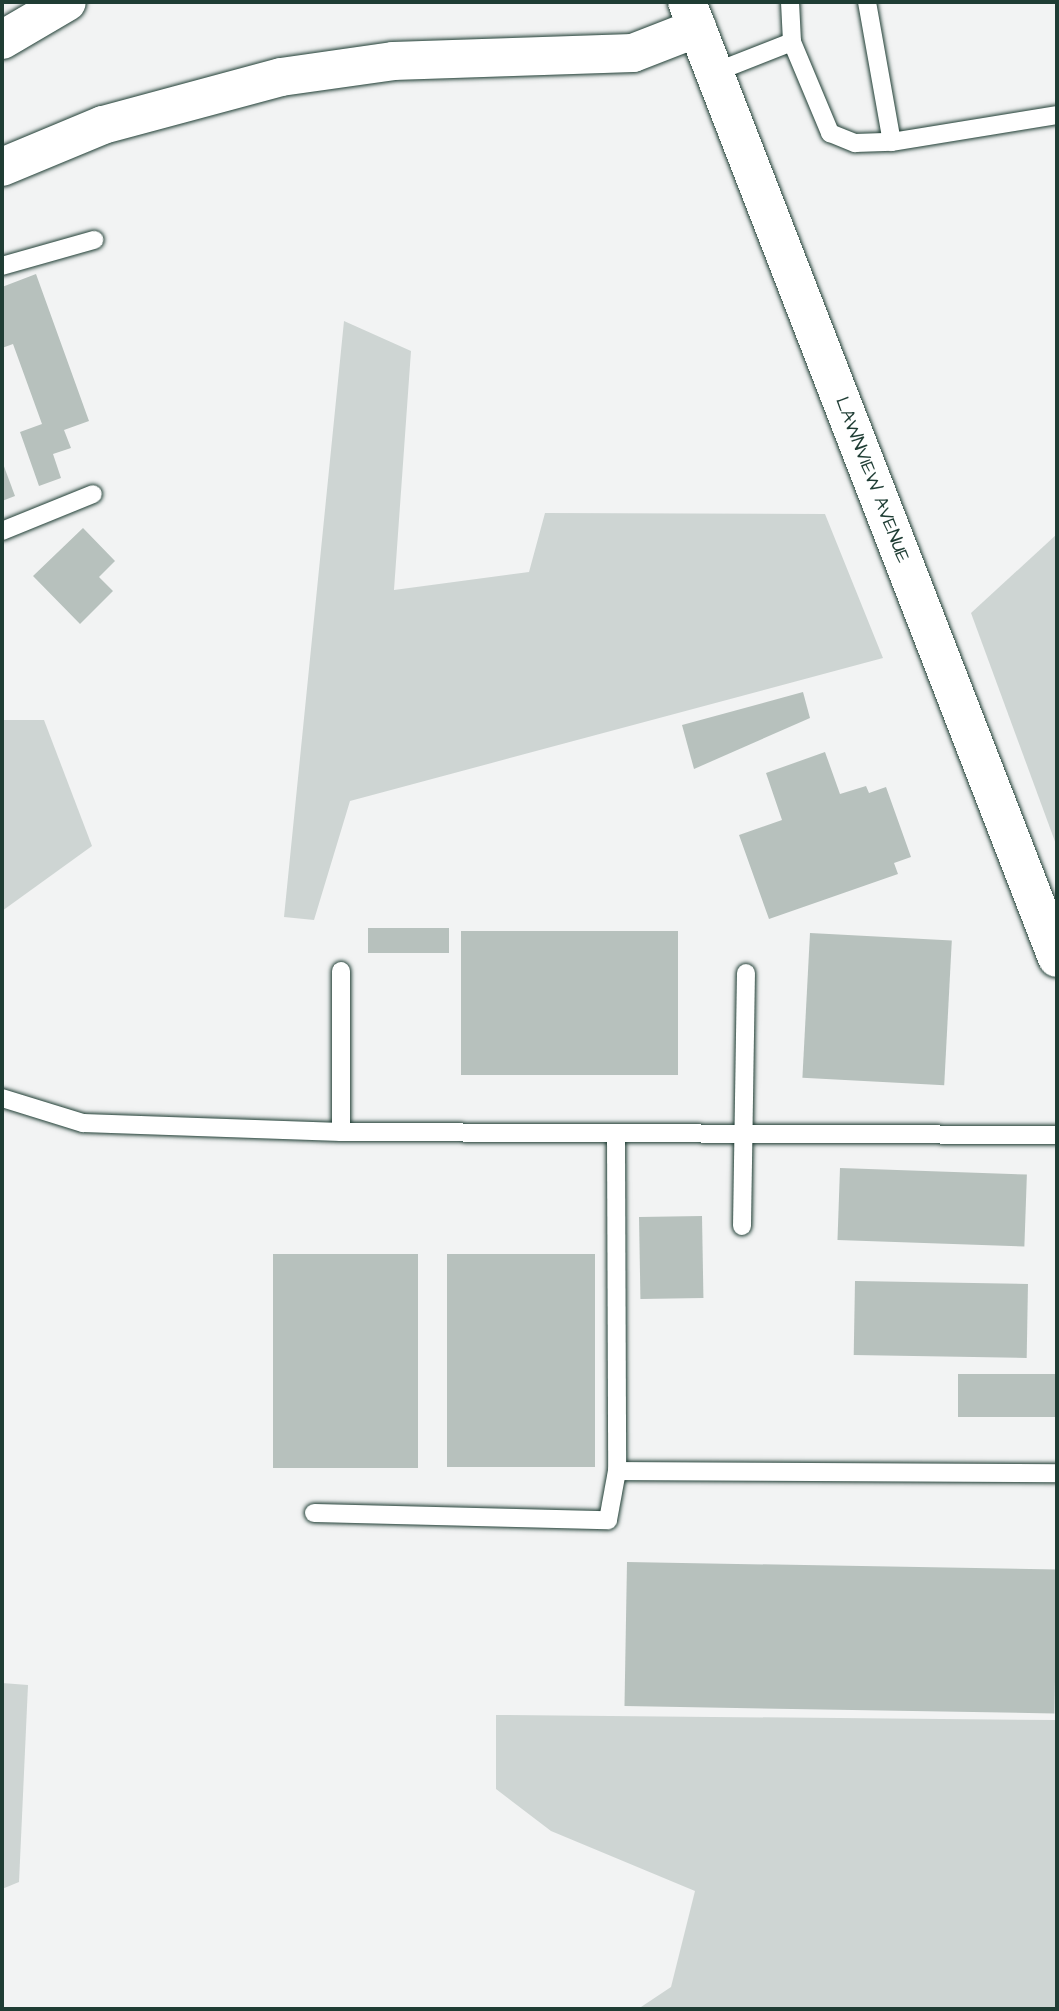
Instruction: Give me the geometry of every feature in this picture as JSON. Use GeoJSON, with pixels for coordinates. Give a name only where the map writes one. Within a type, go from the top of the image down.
{"type":"FeatureCollection","features":[{"type":"Feature","properties":{"kind":"main road"},"geometry":{"type":"LineString","coordinates":[[2,40],[67,2]]}},
{"type":"Feature","properties":{"kind":"main road"},"geometry":{"type":"LineString","coordinates":[[2,167],[103,125],[281,77],[405,61],[633,53],[692,15]]}},
{"type":"Feature","properties":{"kind":"main road","name":"LAWNVIEW AVENUE"},"geometry":{"type":"LineString","coordinates":[[692,15],[1057,958]]}},
{"type":"Feature","properties":{"kind":"lane"},"geometry":{"type":"LineString","coordinates":[[790,2],[792,42],[830,133],[855,143],[892,142],[1057,115]]}},
{"type":"Feature","properties":{"kind":"lane"},"geometry":{"type":"LineString","coordinates":[[867,2],[892,142]]}},
{"type":"Feature","properties":{"kind":"lane"},"geometry":{"type":"LineString","coordinates":[[713,73],[792,42]]}},
{"type":"Feature","properties":{"kind":"lane"},"geometry":{"type":"LineString","coordinates":[[2,266],[94,240]]}},
{"type":"Feature","properties":{"kind":"lane"},"geometry":{"type":"LineString","coordinates":[[2,531],[93,494]]}},
{"type":"Feature","properties":{"kind":"lane"},"geometry":{"type":"LineString","coordinates":[[341,971],[341,1132]]}},
{"type":"Feature","properties":{"kind":"lane"},"geometry":{"type":"LineString","coordinates":[[742,1226],[746,973]]}},
{"type":"Feature","properties":{"kind":"lane"},"geometry":{"type":"LineString","coordinates":[[2,1098],[83,1123],[341,1132],[742,1137],[1057,1135]]}},
{"type":"Feature","properties":{"kind":"lane"},"geometry":{"type":"LineString","coordinates":[[314,1513],[608,1520],[617,1471],[616,1135]]}},
{"type":"Feature","properties":{"kind":"lane"},"geometry":{"type":"LineString","coordinates":[[617,1471],[1057,1474]]}},
{"type":"Feature","properties":{"kind":"shaded area"},"geometry":{"type":"Polygon","coordinates":[[[344,321],[411,351],[394,590],[529,572],[545,513],[825,514],[883,658],[350,801],[314,920],[284,917],[344,321]]]}},
{"type":"Feature","properties":{"kind":"shaded area"},"geometry":{"type":"Polygon","coordinates":[[[1057,534],[1057,847],[971,613],[1057,534]]]}},
{"type":"Feature","properties":{"kind":"shaded area"},"geometry":{"type":"Polygon","coordinates":[[[2,720],[44,720],[92,846],[2,911],[2,720]]]}},
{"type":"Feature","properties":{"kind":"shaded area"},"geometry":{"type":"Polygon","coordinates":[[[2,1683],[28,1685],[19,1882],[2,1889],[2,1683]]]}},
{"type":"Feature","properties":{"kind":"shaded area"},"geometry":{"type":"Polygon","coordinates":[[[496,1715],[1057,1720],[1057,2009],[638,2009],[671,1987],[695,1891],[551,1831],[496,1789],[496,1715]]]}},
{"type":"Feature","properties":{"kind":"building"},"geometry":{"type":"Polygon","coordinates":[[[36,274],[89,421],[64,430],[71,448],[53,454],[61,478],[39,486],[20,432],[42,424],[13,344],[2,348],[2,287],[36,274]]]}},
{"type":"Feature","properties":{"kind":"building"},"geometry":{"type":"Polygon","coordinates":[[[2,461],[15,496],[2,501],[2,461]]]}},
{"type":"Feature","properties":{"kind":"building"},"geometry":{"type":"Polygon","coordinates":[[[83,528],[115,561],[99,577],[113,591],[80,624],[33,576],[83,528]]]}},
{"type":"Feature","properties":{"kind":"building"},"geometry":{"type":"Polygon","coordinates":[[[803,692],[810,718],[694,769],[682,725],[803,692]]]}},
{"type":"Feature","properties":{"kind":"building"},"geometry":{"type":"Polygon","coordinates":[[[825,752],[840,794],[866,786],[869,793],[886,787],[911,857],[894,863],[898,874],[769,919],[739,835],[782,820],[766,773],[825,752]]]}},
{"type":"Feature","properties":{"kind":"building"},"geometry":{"type":"Polygon","coordinates":[[[368,928],[449,928],[449,953],[368,953],[368,928]]]}},
{"type":"Feature","properties":{"kind":"building"},"geometry":{"type":"Polygon","coordinates":[[[461,931],[678,931],[678,1075],[461,1075],[461,931]]]}},
{"type":"Feature","properties":{"kind":"building"},"geometry":{"type":"Polygon","coordinates":[[[810,933],[952,940],[944,1085],[802,1078],[810,933]]]}},
{"type":"Feature","properties":{"kind":"building"},"geometry":{"type":"Polygon","coordinates":[[[840,1168],[1027,1175],[1024,1246],[837,1240],[840,1168]]]}},
{"type":"Feature","properties":{"kind":"building"},"geometry":{"type":"Polygon","coordinates":[[[702,1216],[703,1298],[640,1299],[639,1217],[702,1216]]]}},
{"type":"Feature","properties":{"kind":"building"},"geometry":{"type":"Polygon","coordinates":[[[273,1254],[418,1254],[418,1468],[273,1468],[273,1254]]]}},
{"type":"Feature","properties":{"kind":"building"},"geometry":{"type":"Polygon","coordinates":[[[447,1254],[595,1254],[595,1467],[447,1467],[447,1254]]]}},
{"type":"Feature","properties":{"kind":"building"},"geometry":{"type":"Polygon","coordinates":[[[855,1281],[1028,1284],[1027,1358],[854,1355],[855,1281]]]}},
{"type":"Feature","properties":{"kind":"building"},"geometry":{"type":"Polygon","coordinates":[[[958,1374],[1057,1374],[1057,1417],[958,1417],[958,1374]]]}},
{"type":"Feature","properties":{"kind":"building"},"geometry":{"type":"Polygon","coordinates":[[[627,1562],[1057,1570],[1054,1713],[624,1706],[627,1562]]]}}]}
